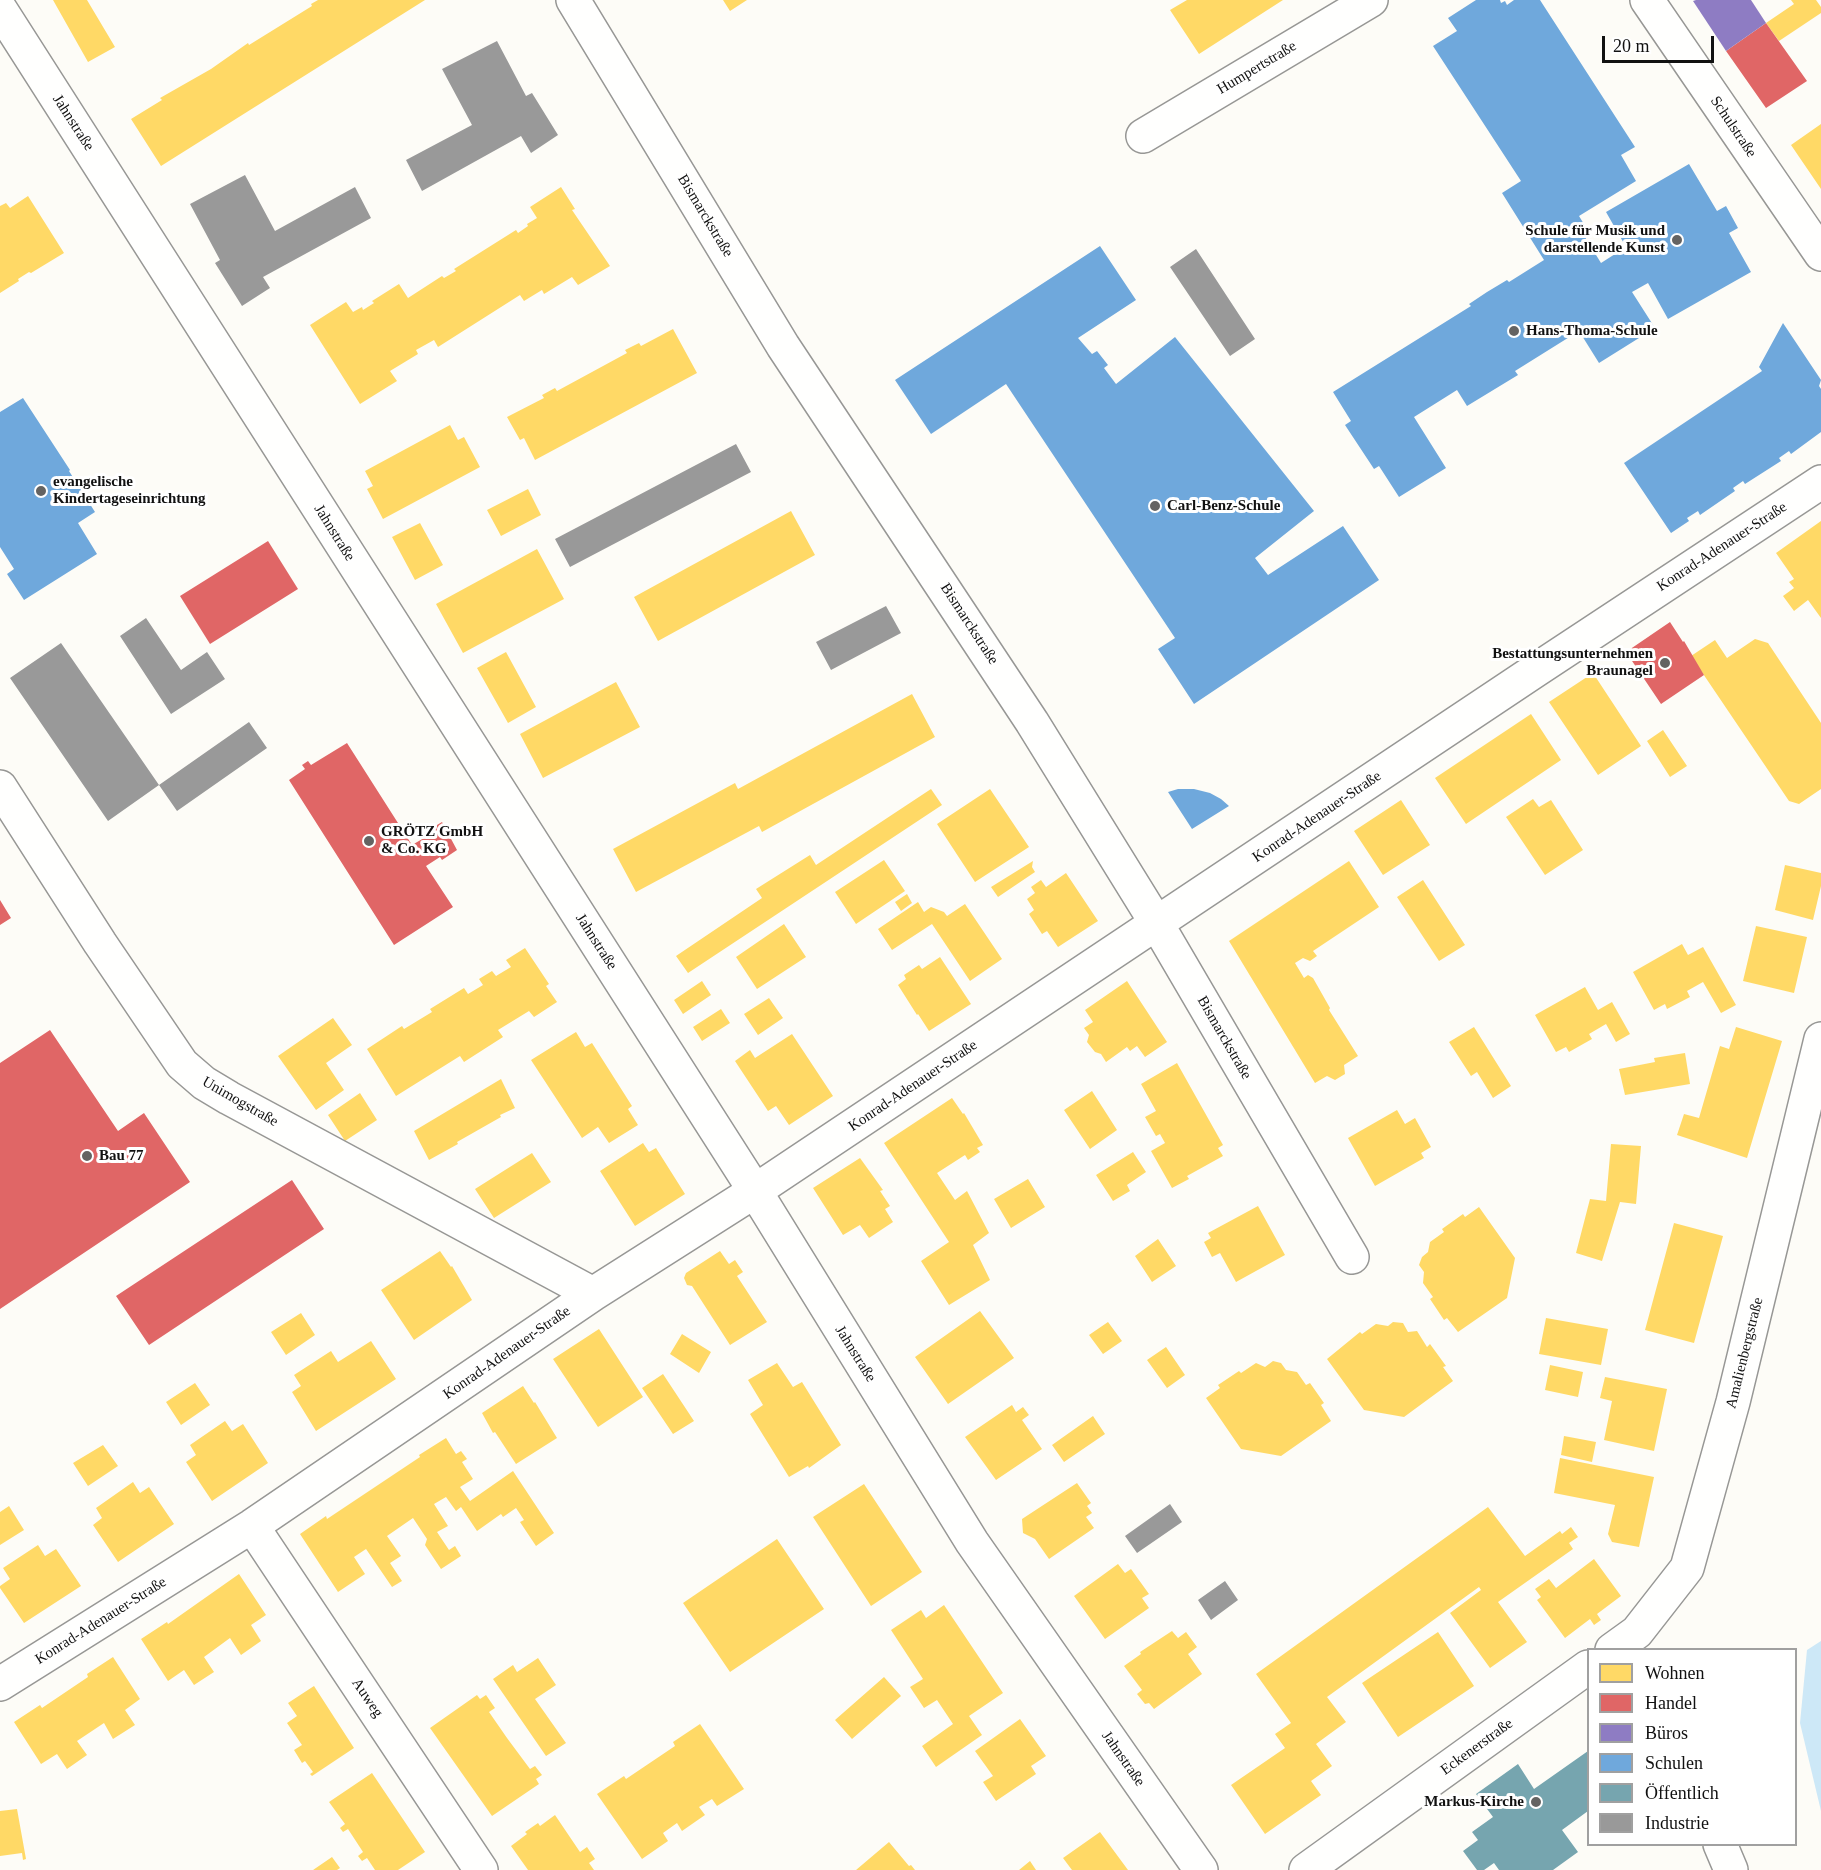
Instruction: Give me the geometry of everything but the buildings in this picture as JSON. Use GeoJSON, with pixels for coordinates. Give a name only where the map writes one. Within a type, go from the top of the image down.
{"type":"FeatureCollection","features":[{"type":"Feature","properties":{"kind":"street","name":"Bismarckstraße"},"geometry":{"type":"LineString","coordinates":[[573,0],[783,346],[1032,722],[1157,924],[1352,1257]]}},
{"type":"Feature","properties":{"kind":"street","name":"Humpertstraße"},"geometry":{"type":"LineString","coordinates":[[1143,136],[1371,0]]}},
{"type":"Feature","properties":{"kind":"street","name":"Schulstraße"},"geometry":{"type":"LineString","coordinates":[[1648,1],[1821,254]]}},
{"type":"Feature","properties":{"kind":"street","name":"Jahnstraße"},"geometry":{"type":"LineString","coordinates":[[0,9],[755,1191],[972,1542],[1201,1870]]}},
{"type":"Feature","properties":{"kind":"street","name":"Konrad-Adenauer-Straße"},"geometry":{"type":"LineString","coordinates":[[0,1684],[252,1526],[593,1294],[755,1191],[1821,482]]}},
{"type":"Feature","properties":{"kind":"street","name":"Unimogstraße"},"geometry":{"type":"LineString","coordinates":[[0,787],[100,943],[182,1064],[204,1083],[593,1294]]}},
{"type":"Feature","properties":{"kind":"street","name":"Amalienbergstraße"},"geometry":{"type":"LineString","coordinates":[[1631,1644],[1687,1568],[1733,1402],[1821,1039]]}},
{"type":"Feature","properties":{"kind":"street","name":"Auweg"},"geometry":{"type":"LineString","coordinates":[[252,1526],[482,1870]]}},
{"type":"Feature","properties":{"kind":"street","name":"Eckenerstraße"},"geometry":{"type":"LineString","coordinates":[[1306,1870],[1587,1668]]}},
{"type":"Feature","properties":{"kind":"street"},"geometry":{"type":"LineString","coordinates":[[1720,1846],[1731,1870]]}},
{"type":"Feature","properties":{"kind":"water"},"geometry":{"type":"Polygon","coordinates":[[[1821,1641],[1821,1811],[1800,1723],[1807,1650],[1821,1641]]]}},
{"type":"Feature","properties":{"kind":"place","name":"Schule für Musik und darstellende Kunst"},"geometry":{"type":"Point","coordinates":[1677,240]}},
{"type":"Feature","properties":{"kind":"place","name":"Hans-Thoma-Schule"},"geometry":{"type":"Point","coordinates":[1514,331]}},
{"type":"Feature","properties":{"kind":"place","name":"evangelische Kindertageseinrichtung"},"geometry":{"type":"Point","coordinates":[41,491]}},
{"type":"Feature","properties":{"kind":"place","name":"Carl-Benz-Schule"},"geometry":{"type":"Point","coordinates":[1155,506]}},
{"type":"Feature","properties":{"kind":"place","name":"Bestattungsunternehmen Braunagel"},"geometry":{"type":"Point","coordinates":[1665,663]}},
{"type":"Feature","properties":{"kind":"place","name":"GRÖTZ GmbH & Co. KG"},"geometry":{"type":"Point","coordinates":[369,841]}},
{"type":"Feature","properties":{"kind":"place","name":"Bau 77"},"geometry":{"type":"Point","coordinates":[87,1156]}},
{"type":"Feature","properties":{"kind":"place","name":"Markus-Kirche"},"geometry":{"type":"Point","coordinates":[1536,1802]}}]}
